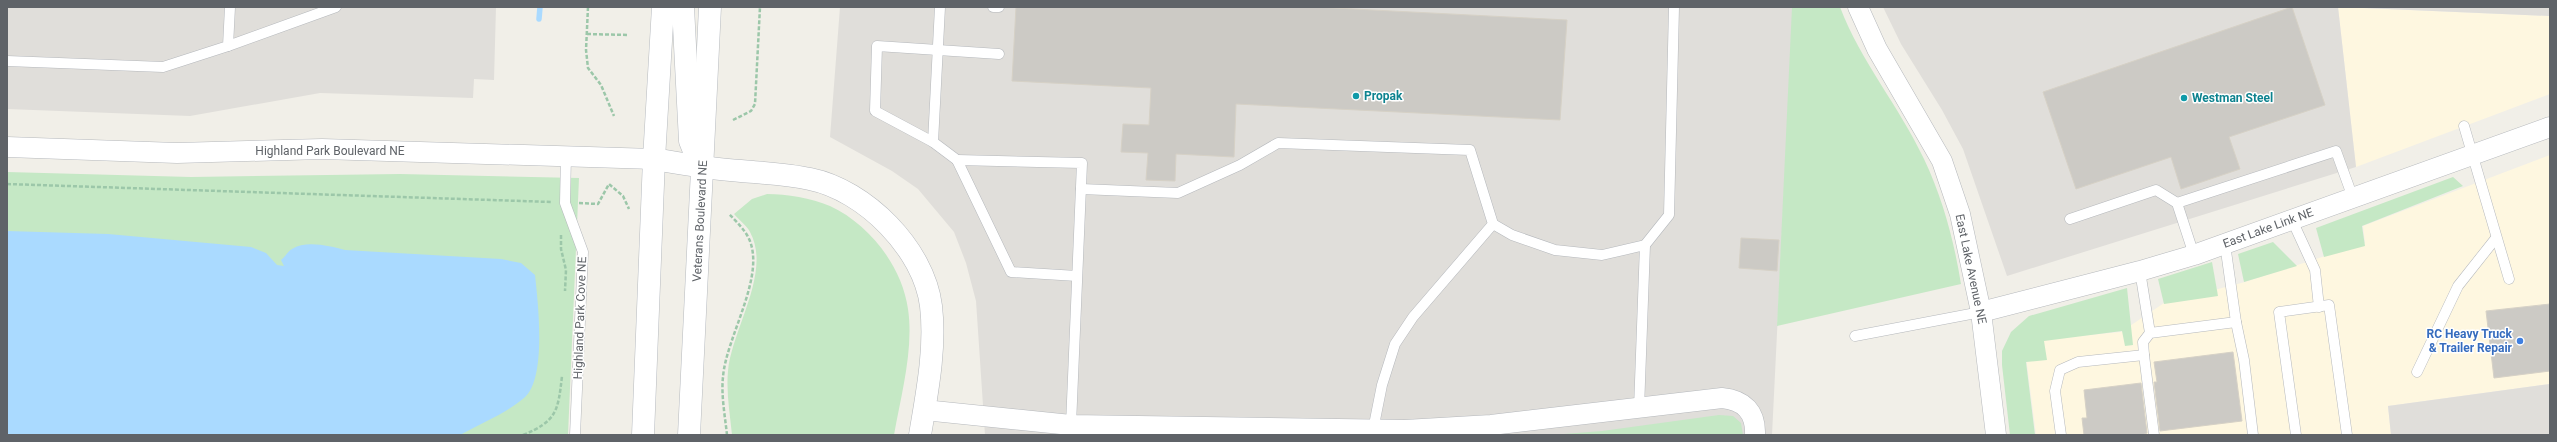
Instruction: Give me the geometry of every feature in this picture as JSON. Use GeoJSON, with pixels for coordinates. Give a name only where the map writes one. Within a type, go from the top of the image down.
{"type":"FeatureCollection","features":[{"type":"Feature","properties":{"kind":"main road"},"geometry":{"type":"LineString","coordinates":[[643,435],[654,159],[663,7]]}},
{"type":"Feature","properties":{"kind":"main road"},"geometry":{"type":"LineString","coordinates":[[683,7],[690,140],[702,168]]}},
{"type":"Feature","properties":{"kind":"main road","name":"Veterans Boulevard NE"},"geometry":{"type":"LineString","coordinates":[[689,435],[710,7]]}},
{"type":"Feature","properties":{"kind":"main road"},"geometry":{"type":"LineString","coordinates":[[654,159],[702,168],[784,174],[830,185],[858,199],[881,218],[901,240],[922,273],[931,304],[932,332],[920,435]]}},
{"type":"Feature","properties":{"kind":"street","name":"East Lake Avenue NE"},"geometry":{"type":"LineString","coordinates":[[1858,7],[1877,49],[1942,161],[1960,214],[1981,312],[1996,435]]}},
{"type":"Feature","properties":{"kind":"street","name":"East Lake Link NE"},"geometry":{"type":"LineString","coordinates":[[1981,312],[2140,271],[2194,255],[2550,128]]}},
{"type":"Feature","properties":{"kind":"street","name":"Highland Park Boulevard NE"},"geometry":{"type":"LineString","coordinates":[[7,147],[177,153],[322,149],[654,159]]}},
{"type":"Feature","properties":{"kind":"street"},"geometry":{"type":"LineString","coordinates":[[924,410],[1071,425],[1373,430],[1491,425],[1722,398],[1741,402],[1753,416],[1755,435]]}},
{"type":"Feature","properties":{"kind":"lane"},"geometry":{"type":"LineString","coordinates":[[228,46],[230,7]]}},
{"type":"Feature","properties":{"kind":"lane"},"geometry":{"type":"LineString","coordinates":[[7,61],[162,68],[336,7]]}},
{"type":"Feature","properties":{"kind":"lane"},"geometry":{"type":"LineString","coordinates":[[933,142],[940,7]]}},
{"type":"Feature","properties":{"kind":"lane"},"geometry":{"type":"LineString","coordinates":[[993,7],[999,7]]}},
{"type":"Feature","properties":{"kind":"lane"},"geometry":{"type":"LineString","coordinates":[[1081,189],[1178,193],[1240,165],[1278,142],[1470,150],[1493,224],[1512,235],[1555,250],[1602,255],[1645,244],[1669,215],[1674,7]]}},
{"type":"Feature","properties":{"kind":"lane"},"geometry":{"type":"LineString","coordinates":[[999,54],[877,46],[875,111],[933,142],[958,160],[1012,272],[1077,276]]}},
{"type":"Feature","properties":{"kind":"lane"},"geometry":{"type":"LineString","coordinates":[[2464,126],[2509,279]]}},
{"type":"Feature","properties":{"kind":"lane"},"geometry":{"type":"LineString","coordinates":[[2177,203],[2336,150],[2353,198]]}},
{"type":"Feature","properties":{"kind":"lane","name":"Highland Park Cove NE"},"geometry":{"type":"LineString","coordinates":[[566,156],[565,203],[583,252],[575,435]]}},
{"type":"Feature","properties":{"kind":"lane"},"geometry":{"type":"LineString","coordinates":[[958,160],[1082,163],[1071,425]]}},
{"type":"Feature","properties":{"kind":"lane"},"geometry":{"type":"LineString","coordinates":[[2070,219],[2156,190],[2177,203],[2194,255]]}},
{"type":"Feature","properties":{"kind":"lane"},"geometry":{"type":"LineString","coordinates":[[2292,220],[2315,270],[2319,307]]}},
{"type":"Feature","properties":{"kind":"lane"},"geometry":{"type":"LineString","coordinates":[[1373,430],[1382,385],[1395,344],[1413,317],[1493,224]]}},
{"type":"Feature","properties":{"kind":"lane"},"geometry":{"type":"LineString","coordinates":[[2417,372],[2458,286],[2496,238]]}},
{"type":"Feature","properties":{"kind":"lane"},"geometry":{"type":"LineString","coordinates":[[1639,408],[1645,244]]}},
{"type":"Feature","properties":{"kind":"lane"},"geometry":{"type":"LineString","coordinates":[[2224,244],[2236,322],[2244,360],[2253,435]]}},
{"type":"Feature","properties":{"kind":"lane"},"geometry":{"type":"LineString","coordinates":[[2140,271],[2150,333]]}},
{"type":"Feature","properties":{"kind":"lane"},"geometry":{"type":"LineString","coordinates":[[2296,435],[2279,312],[2329,305],[2347,435]]}},
{"type":"Feature","properties":{"kind":"lane"},"geometry":{"type":"LineString","coordinates":[[1855,336],[1981,312]]}},
{"type":"Feature","properties":{"kind":"lane"},"geometry":{"type":"LineString","coordinates":[[2154,435],[2143,342],[2150,333],[2236,322]]}},
{"type":"Feature","properties":{"kind":"lane"},"geometry":{"type":"LineString","coordinates":[[2061,435],[2055,391],[2060,370],[2078,362],[2144,355]]}},
{"type":"Feature","properties":{"kind":"path"},"geometry":{"type":"LineString","coordinates":[[588,7],[588,68],[601,85],[614,116]]}},
{"type":"Feature","properties":{"kind":"path"},"geometry":{"type":"LineString","coordinates":[[733,120],[751,111],[755,104],[760,7]]}},
{"type":"Feature","properties":{"kind":"path"},"geometry":{"type":"LineString","coordinates":[[587,34],[629,35]]}},
{"type":"Feature","properties":{"kind":"path"},"geometry":{"type":"LineString","coordinates":[[7,184],[598,204],[609,184],[622,196],[629,209]]}},
{"type":"Feature","properties":{"kind":"path"},"geometry":{"type":"LineString","coordinates":[[727,435],[723,377],[730,342],[747,294],[754,257],[747,235],[729,214]]}},
{"type":"Feature","properties":{"kind":"path"},"geometry":{"type":"LineString","coordinates":[[561,233],[561,249],[566,270],[565,293]]}},
{"type":"Feature","properties":{"kind":"path"},"geometry":{"type":"LineString","coordinates":[[522,435],[543,427],[558,406],[563,370]]}},
{"type":"Feature","properties":{"kind":"shaded area"},"geometry":{"type":"Polygon","coordinates":[[[7,7],[496,7],[494,80],[474,79],[473,98],[320,93],[190,116],[7,109],[7,7]]]}},
{"type":"Feature","properties":{"kind":"shaded area"},"geometry":{"type":"Polygon","coordinates":[[[840,7],[1793,7],[1772,435],[985,435],[976,301],[966,263],[954,232],[918,189],[892,171],[830,137],[840,7]]]}},
{"type":"Feature","properties":{"kind":"shaded area"},"geometry":{"type":"Polygon","coordinates":[[[1883,7],[2338,7],[2356,167],[2007,276],[1963,149],[1942,110],[1901,44],[1883,7]]]}},
{"type":"Feature","properties":{"kind":"shaded area"},"geometry":{"type":"Polygon","coordinates":[[[2338,7],[2550,16],[2550,94],[2356,167],[2338,7]]]}},
{"type":"Feature","properties":{"kind":"shaded area"},"geometry":{"type":"Polygon","coordinates":[[[2342,7],[2550,7],[2550,16],[2342,7]]]}},
{"type":"Feature","properties":{"kind":"shaded area"},"geometry":{"type":"Polygon","coordinates":[[[2550,155],[2550,384],[2388,406],[2391,435],[2036,435],[2024,341],[2121,332],[2164,303],[2245,282],[2365,243],[2363,226],[2550,155]]]}},
{"type":"Feature","properties":{"kind":"shaded area"},"geometry":{"type":"Polygon","coordinates":[[[2550,384],[2550,435],[2391,435],[2388,406],[2550,384]]]}},
{"type":"Feature","properties":{"kind":"green space"},"geometry":{"type":"Polygon","coordinates":[[[1792,7],[1840,7],[1858,46],[1914,140],[1931,174],[1947,220],[1961,284],[1777,326],[1792,7]]]}},
{"type":"Feature","properties":{"kind":"green space"},"geometry":{"type":"Polygon","coordinates":[[[7,172],[191,177],[400,174],[579,178],[568,435],[7,435],[7,172]]]}},
{"type":"Feature","properties":{"kind":"green space"},"geometry":{"type":"Polygon","coordinates":[[[2453,177],[2463,186],[2362,226],[2365,246],[2324,257],[2316,228],[2453,177]]]}},
{"type":"Feature","properties":{"kind":"green space"},"geometry":{"type":"Polygon","coordinates":[[[767,194],[791,196],[823,203],[844,214],[870,235],[891,262],[899,277],[905,293],[908,309],[909,340],[906,372],[894,435],[732,435],[728,395],[728,371],[736,337],[749,301],[754,282],[756,265],[756,248],[750,232],[734,214],[752,199],[767,194]]]}},
{"type":"Feature","properties":{"kind":"green space"},"geometry":{"type":"Polygon","coordinates":[[[2273,242],[2297,266],[2244,282],[2238,254],[2273,242]]]}},
{"type":"Feature","properties":{"kind":"green space"},"geometry":{"type":"Polygon","coordinates":[[[2212,262],[2218,296],[2164,304],[2158,279],[2212,262]]]}},
{"type":"Feature","properties":{"kind":"green space"},"geometry":{"type":"Polygon","coordinates":[[[2127,288],[2133,345],[2125,346],[2122,331],[2044,341],[2047,360],[2026,362],[2035,435],[2010,435],[2002,365],[2002,351],[2011,332],[2029,316],[2127,288]]]}},
{"type":"Feature","properties":{"kind":"green space"},"geometry":{"type":"Polygon","coordinates":[[[1719,415],[1733,416],[1741,423],[1743,435],[1551,435],[1602,431],[1719,415]]]}},
{"type":"Feature","properties":{"kind":"water"},"geometry":{"type":"Polygon","coordinates":[[[7,231],[108,234],[251,247],[266,253],[277,265],[284,266],[281,260],[291,250],[298,246],[311,244],[345,250],[501,259],[521,263],[535,275],[539,321],[536,375],[531,388],[524,398],[517,404],[460,435],[7,435],[7,231]]]}},
{"type":"Feature","properties":{"kind":"building","name":"Propak"},"geometry":{"type":"Polygon","coordinates":[[[1016,7],[1315,7],[1567,20],[1560,120],[1236,104],[1234,157],[1176,154],[1175,181],[1146,180],[1148,153],[1121,152],[1123,124],[1149,125],[1151,88],[1012,81],[1016,7]]]}},
{"type":"Feature","properties":{"kind":"building","name":"Westman Steel"},"geometry":{"type":"Polygon","coordinates":[[[2292,7],[2325,105],[2229,137],[2240,169],[2181,189],[2171,157],[2076,189],[2043,92],[2292,7]]]}},
{"type":"Feature","properties":{"kind":"building"},"geometry":{"type":"Polygon","coordinates":[[[1741,238],[1779,240],[1777,271],[1739,268],[1741,238]]]}},
{"type":"Feature","properties":{"kind":"building","name":"RC Heavy Truck & Trailer Repair"},"geometry":{"type":"Polygon","coordinates":[[[2550,304],[2550,371],[2494,378],[2486,311],[2550,304]]]}},
{"type":"Feature","properties":{"kind":"building"},"geometry":{"type":"Polygon","coordinates":[[[2233,352],[2242,421],[2160,431],[2154,382],[2157,382],[2154,362],[2233,352]]]}},
{"type":"Feature","properties":{"kind":"building"},"geometry":{"type":"Polygon","coordinates":[[[2141,383],[2147,433],[2142,435],[2084,435],[2082,418],[2087,418],[2084,390],[2141,383]]]}},
{"type":"Feature","properties":{"kind":"waterway"},"geometry":{"type":"LineString","coordinates":[[539,19],[540,7]]}},
{"type":"Feature","properties":{"kind":"place","name":"Propak"},"geometry":{"type":"Point","coordinates":[1356,96]}},
{"type":"Feature","properties":{"kind":"place","name":"Westman Steel"},"geometry":{"type":"Point","coordinates":[2184,98]}},
{"type":"Feature","properties":{"kind":"place","name":"RC Heavy Truck & Trailer Repair"},"geometry":{"type":"Point","coordinates":[2520,341]}}]}
